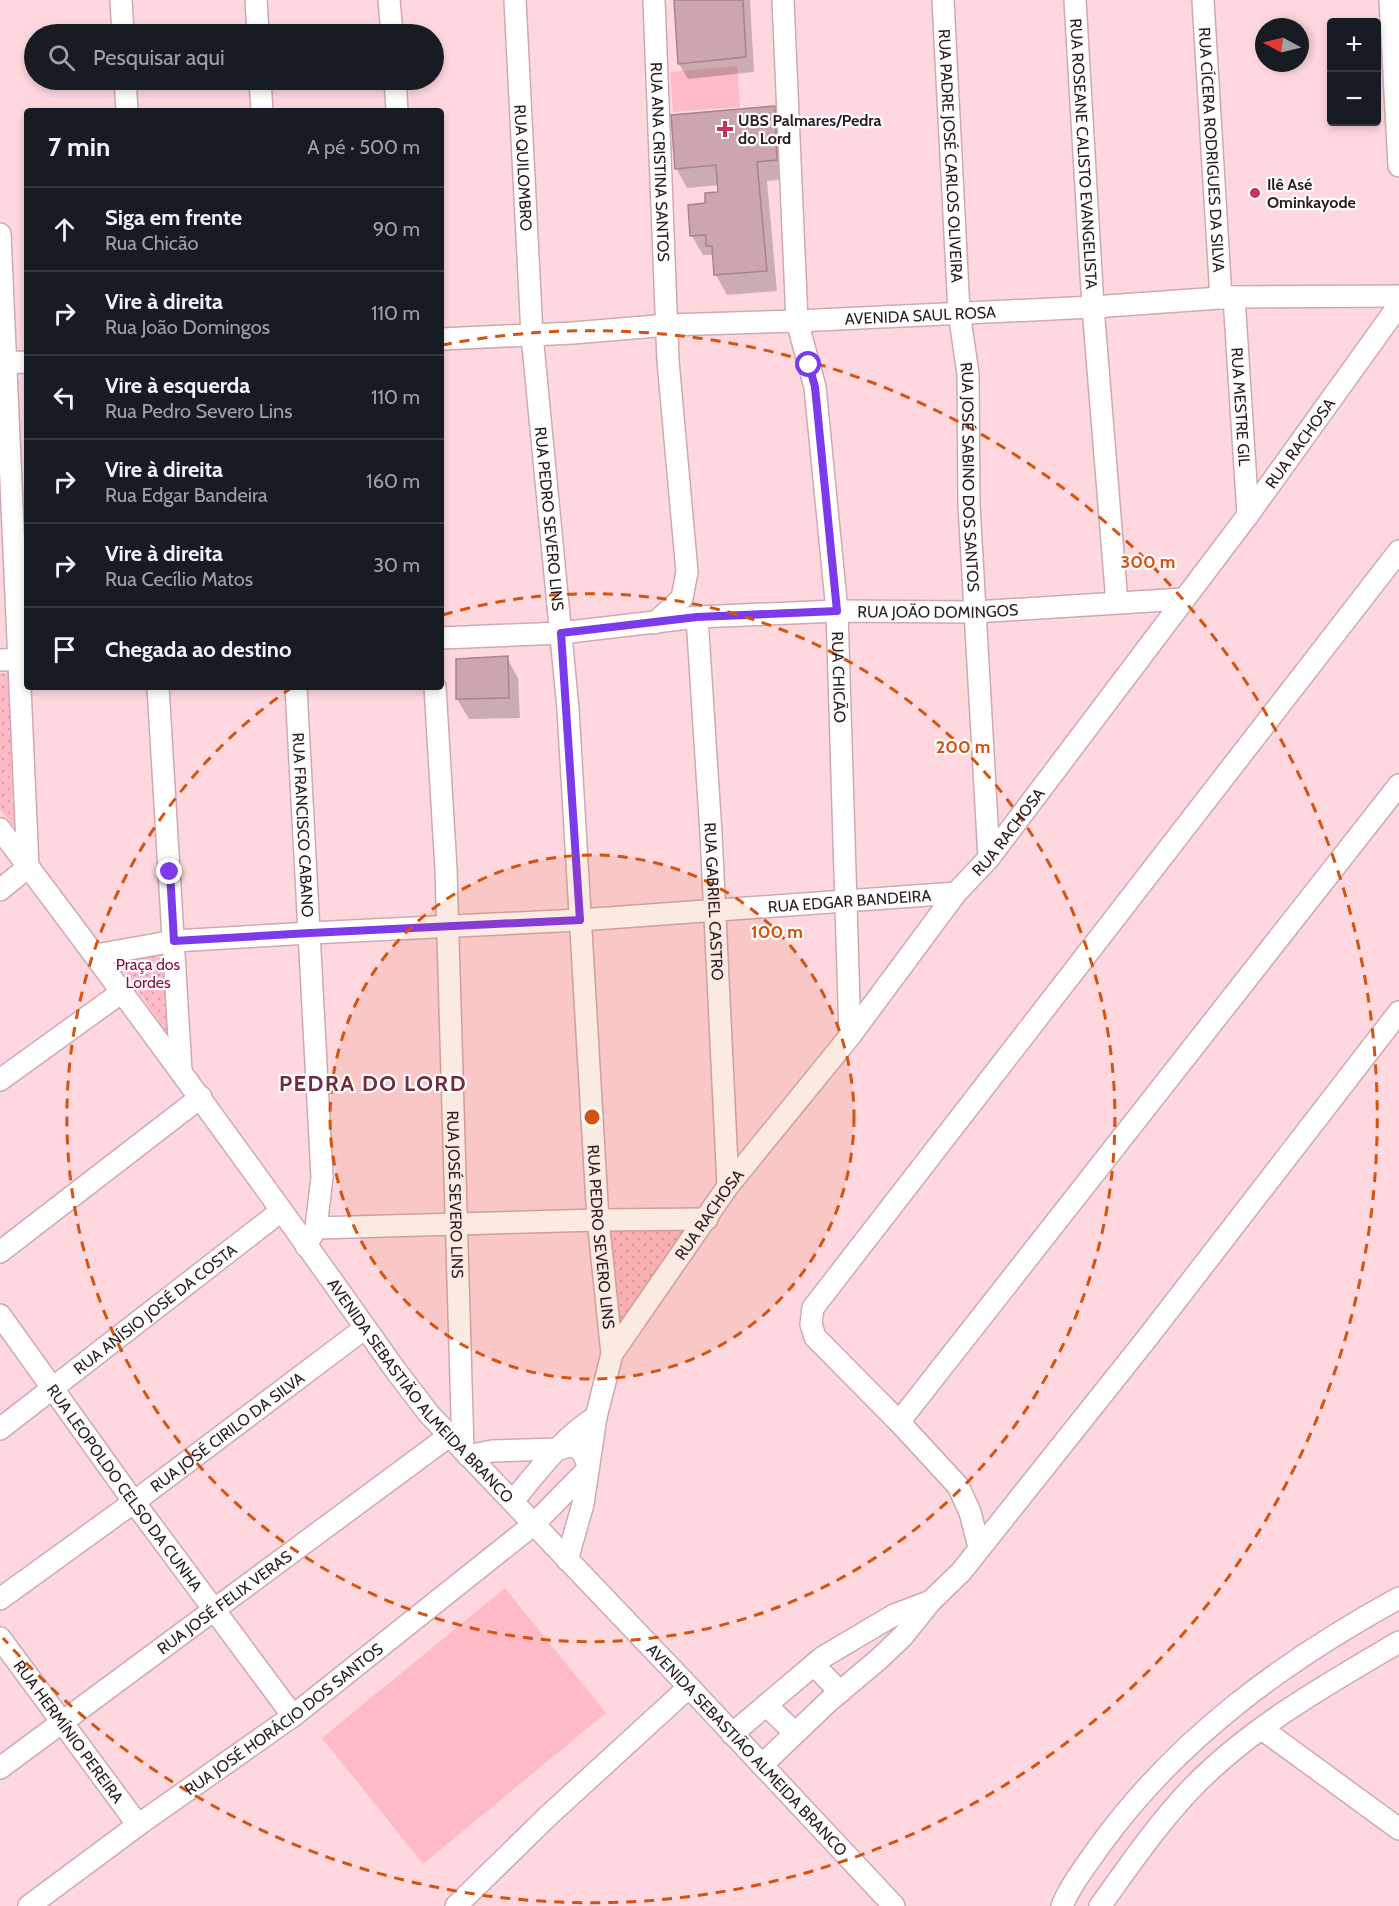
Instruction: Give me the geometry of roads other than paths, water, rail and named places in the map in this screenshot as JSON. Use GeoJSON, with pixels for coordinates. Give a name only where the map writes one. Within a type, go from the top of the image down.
{"type":"FeatureCollection","features":[{"type":"Feature","properties":{"kind":"street"},"geometry":{"type":"LineString","coordinates":[[121,0],[122,24]]}},
{"type":"Feature","properties":{"kind":"street"},"geometry":{"type":"LineString","coordinates":[[256,0],[257,24]]}},
{"type":"Feature","properties":{"kind":"street"},"geometry":{"type":"LineString","coordinates":[[389,0],[391,24]]}},
{"type":"Feature","properties":{"kind":"street","name":"RUA QUILOMBRO"},"geometry":{"type":"LineString","coordinates":[[515,0],[532,335]]}},
{"type":"Feature","properties":{"kind":"street","name":"RUA ANA CRISTINA SANTOS"},"geometry":{"type":"LineString","coordinates":[[654,0],[668,325]]}},
{"type":"Feature","properties":{"kind":"street","name":"RUA CHICÃO"},"geometry":{"type":"LineString","coordinates":[[783,0],[797,321],[815,387],[837,611],[850,1036]]}},
{"type":"Feature","properties":{"kind":"street","name":"RUA PADRE JOSÉ CARLOS OLIVEIRA"},"geometry":{"type":"LineString","coordinates":[[943,0],[959,312]]}},
{"type":"Feature","properties":{"kind":"street","name":"RUA ROSEANE CALISTO EVANGELISTA"},"geometry":{"type":"LineString","coordinates":[[1075,0],[1093,307],[1117,603]]}},
{"type":"Feature","properties":{"kind":"street","name":"RUA CÍCERA RODRIGUES DA SILVA"},"geometry":{"type":"LineString","coordinates":[[1203,0],[1228,298]]}},
{"type":"Feature","properties":{"kind":"street"},"geometry":{"type":"LineString","coordinates":[[1390,0],[1399,166]]}},
{"type":"Feature","properties":{"kind":"street"},"geometry":{"type":"LineString","coordinates":[[126,90],[127,108]]}},
{"type":"Feature","properties":{"kind":"street"},"geometry":{"type":"LineString","coordinates":[[261,90],[262,108]]}},
{"type":"Feature","properties":{"kind":"street"},"geometry":{"type":"LineString","coordinates":[[396,90],[397,108]]}},
{"type":"Feature","properties":{"kind":"street"},"geometry":{"type":"LineString","coordinates":[[0,234],[15,659],[28,867],[0,890]]}},
{"type":"Feature","properties":{"kind":"street","name":"AVENIDA SAUL ROSA"},"geometry":{"type":"LineString","coordinates":[[444,339],[668,325],[1093,307],[1228,298],[1399,296]]}},
{"type":"Feature","properties":{"kind":"street","name":"RUA MESTRE GIL"},"geometry":{"type":"LineString","coordinates":[[1228,298],[1248,515]]}},
{"type":"Feature","properties":{"kind":"street","name":"RUA RACHOSA"},"geometry":{"type":"LineString","coordinates":[[612,1354],[728,1186],[850,1036],[956,893],[989,858],[1248,515],[1399,305]]}},
{"type":"Feature","properties":{"kind":"street","name":"RUA JOSÉ SABINO DOS SANTOS"},"geometry":{"type":"LineString","coordinates":[[959,312],[968,374],[969,505],[989,858]]}},
{"type":"Feature","properties":{"kind":"street"},"geometry":{"type":"LineString","coordinates":[[655,622],[682,598],[687,572],[668,361],[668,325]]}},
{"type":"Feature","properties":{"kind":"street","name":"RUA PEDRO SEVERO LINS"},"geometry":{"type":"LineString","coordinates":[[532,335],[561,633],[598,1220],[612,1354],[596,1417],[582,1504],[567,1560]]}},
{"type":"Feature","properties":{"kind":"street"},"geometry":{"type":"LineString","coordinates":[[3,363],[24,362]]}},
{"type":"Feature","properties":{"kind":"street"},"geometry":{"type":"LineString","coordinates":[[979,1547],[973,1518],[958,1486],[814,1336],[810,1320],[816,1304],[1399,551]]}},
{"type":"Feature","properties":{"kind":"street","name":"RUA JOÃO DOMINGOS"},"geometry":{"type":"LineString","coordinates":[[444,638],[561,633],[697,617],[837,611],[975,612],[1183,599]]}},
{"type":"Feature","properties":{"kind":"street","name":"RUA GABRIEL CASTRO"},"geometry":{"type":"LineString","coordinates":[[697,617],[715,910],[728,1186]]}},
{"type":"Feature","properties":{"kind":"street"},"geometry":{"type":"LineString","coordinates":[[158,690],[181,1071]]}},
{"type":"Feature","properties":{"kind":"street","name":"RUA FRANCISCO CABANO"},"geometry":{"type":"LineString","coordinates":[[297,690],[322,1177],[311,1237]]}},
{"type":"Feature","properties":{"kind":"street","name":"RUA JOSÉ SEVERO LINS"},"geometry":{"type":"LineString","coordinates":[[435,690],[446,869],[457,1224],[460,1448]]}},
{"type":"Feature","properties":{"kind":"street"},"geometry":{"type":"LineString","coordinates":[[899,1422],[1399,785]]}},
{"type":"Feature","properties":{"kind":"street","name":"AVENIDA SEBASTIÃO ALMEIDA BRANCO"},"geometry":{"type":"LineString","coordinates":[[0,829],[201,1097],[281,1211],[311,1237],[365,1328],[413,1393],[460,1448],[689,1687],[888,1903]]}},
{"type":"Feature","properties":{"kind":"street","name":"RUA EDGAR BANDEIRA"},"geometry":{"type":"LineString","coordinates":[[96,955],[174,941],[580,920],[956,893]]}},
{"type":"Feature","properties":{"kind":"street"},"geometry":{"type":"LineString","coordinates":[[0,1080],[122,992]]}},
{"type":"Feature","properties":{"kind":"street"},"geometry":{"type":"LineString","coordinates":[[762,1765],[903,1636],[931,1601],[961,1572],[1156,1328],[1399,1012]]}},
{"type":"Feature","properties":{"kind":"street"},"geometry":{"type":"LineString","coordinates":[[0,1252],[201,1097]]}},
{"type":"Feature","properties":{"kind":"street","name":"RUA ANÍSIO JOSÉ DA COSTA"},"geometry":{"type":"LineString","coordinates":[[0,1428],[281,1211]]}},
{"type":"Feature","properties":{"kind":"street"},"geometry":{"type":"LineString","coordinates":[[311,1237],[457,1224],[707,1219]]}},
{"type":"Feature","properties":{"kind":"street","name":"RUA LEOPOLDO CELSO DA CUNHA"},"geometry":{"type":"LineString","coordinates":[[0,1315],[134,1502],[293,1716]]}},
{"type":"Feature","properties":{"kind":"street","name":"RUA JOSÉ CIRILO DA SILVA"},"geometry":{"type":"LineString","coordinates":[[0,1599],[134,1502],[365,1328]]}},
{"type":"Feature","properties":{"kind":"street"},"geometry":{"type":"LineString","coordinates":[[513,1501],[580,1427],[596,1417]]}},
{"type":"Feature","properties":{"kind":"street"},"geometry":{"type":"LineString","coordinates":[[460,1448],[492,1451],[560,1449],[570,1446],[579,1449],[586,1458],[588,1469],[534,1524]]}},
{"type":"Feature","properties":{"kind":"street","name":"RUA JOSÉ FELIX VERAS"},"geometry":{"type":"LineString","coordinates":[[0,1768],[215,1610],[460,1448]]}},
{"type":"Feature","properties":{"kind":"street","name":"RUA JOSÉ HORÁCIO DOS SANTOS"},"geometry":{"type":"LineString","coordinates":[[29,1906],[138,1824],[293,1716],[534,1524]]}},
{"type":"Feature","properties":{"kind":"street"},"geometry":{"type":"LineString","coordinates":[[1062,1906],[1067,1894],[1109,1833],[1136,1800],[1206,1729],[1240,1699],[1281,1670],[1336,1634],[1399,1598]]}},
{"type":"Feature","properties":{"kind":"street"},"geometry":{"type":"LineString","coordinates":[[732,1734],[814,1665],[878,1624],[931,1601]]}},
{"type":"Feature","properties":{"kind":"street","name":"RUA HERMÍNIO PEREIRA"},"geometry":{"type":"LineString","coordinates":[[0,1638],[138,1824]]}},
{"type":"Feature","properties":{"kind":"street"},"geometry":{"type":"LineString","coordinates":[[1100,1906],[1148,1839],[1192,1788],[1230,1754],[1309,1696],[1399,1642]]}},
{"type":"Feature","properties":{"kind":"street"},"geometry":{"type":"LineString","coordinates":[[814,1665],[840,1692]]}},
{"type":"Feature","properties":{"kind":"street"},"geometry":{"type":"LineString","coordinates":[[456,1906],[548,1816],[689,1687]]}},
{"type":"Feature","properties":{"kind":"street"},"geometry":{"type":"LineString","coordinates":[[766,1705],[795,1733]]}},
{"type":"Feature","properties":{"kind":"street"},"geometry":{"type":"LineString","coordinates":[[1262,1729],[1399,1829]]}},
{"type":"Feature","properties":{"kind":"place","name":"UBS Palmares/Pedra do Lord"},"geometry":{"type":"Point","coordinates":[725,129]}},
{"type":"Feature","properties":{"kind":"place","name":"Ilê Asé Ominkayode"},"geometry":{"type":"Point","coordinates":[1255,193]}},
{"type":"Feature","properties":{"kind":"district","name":"PEDRA DO LORD"},"geometry":{"type":"Point","coordinates":[373,1083]}},
{"type":"Feature","properties":{"kind":"park label","name":"Praça dos Lordes"},"geometry":{"type":"Point","coordinates":[148,973]}}]}
